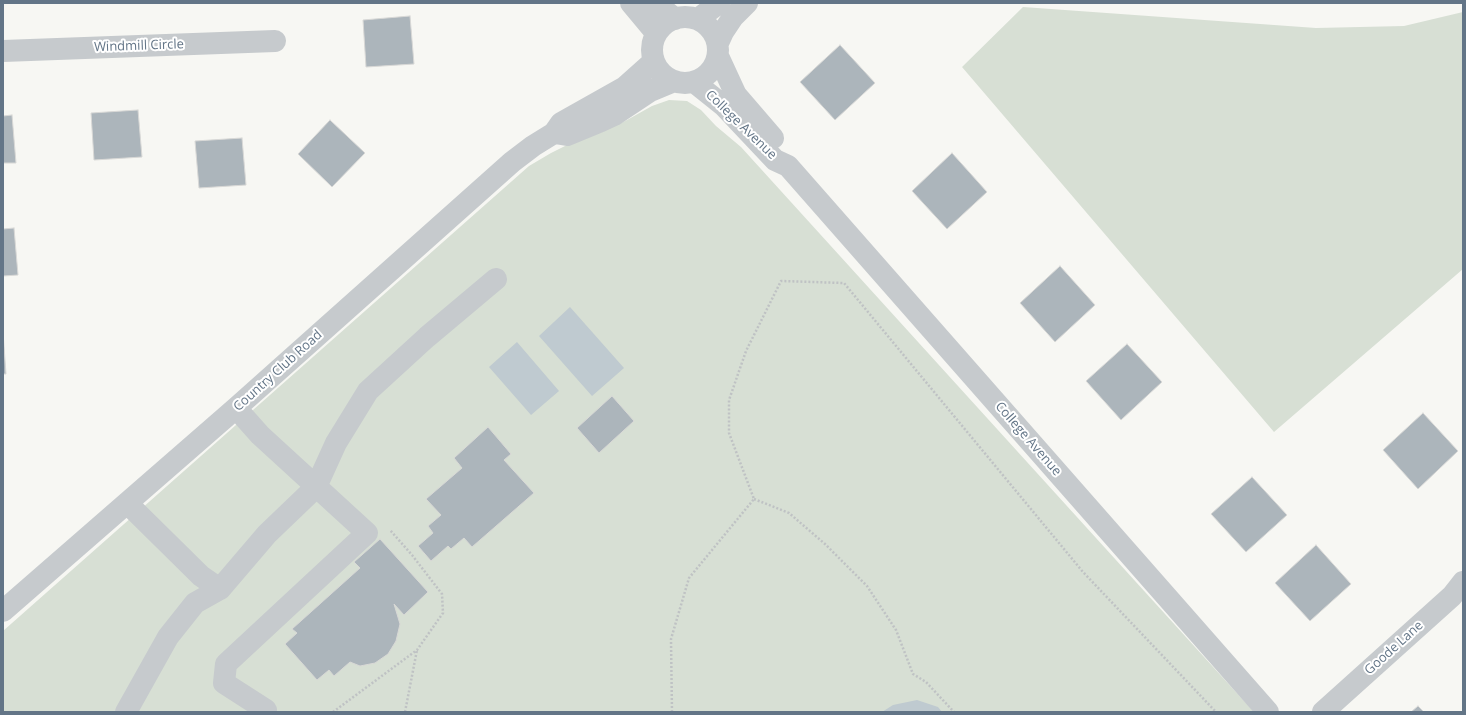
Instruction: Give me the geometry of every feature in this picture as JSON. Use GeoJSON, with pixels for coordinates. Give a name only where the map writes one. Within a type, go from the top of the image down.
{"type":"FeatureCollection","features":[{"type":"Feature","properties":{"kind":"street"},"geometry":{"type":"LineString","coordinates":[[631,3],[656,33]]}},
{"type":"Feature","properties":{"kind":"street"},"geometry":{"type":"LineString","coordinates":[[656,3],[675,19]]}},
{"type":"Feature","properties":{"kind":"street"},"geometry":{"type":"LineString","coordinates":[[698,19],[719,3]]}},
{"type":"Feature","properties":{"kind":"street"},"geometry":{"type":"LineString","coordinates":[[718,50],[707,26],[698,19],[686,16],[665,24],[656,33],[652,43],[651,53],[653,62],[664,76],[684,81],[706,75],[715,66],[723,32],[733,17],[747,3]]}},
{"type":"Feature","properties":{"kind":"street","name":"Windmill Circle"},"geometry":{"type":"LineString","coordinates":[[3,51],[274,41]]}},
{"type":"Feature","properties":{"kind":"street","name":"College Avenue"},"geometry":{"type":"LineString","coordinates":[[718,50],[736,95],[785,152],[788,166]]}},
{"type":"Feature","properties":{"kind":"street","name":"Country Club Road"},"geometry":{"type":"LineString","coordinates":[[3,611],[236,408],[512,162],[533,146],[554,133],[561,123],[625,87],[653,62]]}},
{"type":"Feature","properties":{"kind":"street","name":"College Avenue"},"geometry":{"type":"LineString","coordinates":[[684,81],[724,106],[775,160],[788,166],[1268,712]]}},
{"type":"Feature","properties":{"kind":"street","name":"Country Club Road"},"geometry":{"type":"LineString","coordinates":[[554,133],[567,135],[614,115],[650,91],[684,81]]}},
{"type":"Feature","properties":{"kind":"street"},"geometry":{"type":"LineString","coordinates":[[126,712],[168,638],[195,603],[220,589],[268,534],[316,487],[336,443],[368,391],[426,337],[496,278]]}},
{"type":"Feature","properties":{"kind":"street"},"geometry":{"type":"LineString","coordinates":[[236,408],[260,435],[367,533],[226,664],[224,683],[266,710],[265,712]]}},
{"type":"Feature","properties":{"kind":"street"},"geometry":{"type":"LineString","coordinates":[[127,503],[200,576],[220,589]]}},
{"type":"Feature","properties":{"kind":"street","name":"Goode Lane"},"geometry":{"type":"LineString","coordinates":[[1323,712],[1452,596],[1463,582]]}},
{"type":"Feature","properties":{"kind":"path"},"geometry":{"type":"LineString","coordinates":[[954,712],[926,682],[913,674],[896,630],[867,586],[825,544],[789,513],[754,499],[729,433],[729,400],[746,351],[781,281],[844,283],[1083,572],[1216,712]]}},
{"type":"Feature","properties":{"kind":"path"},"geometry":{"type":"LineString","coordinates":[[672,712],[672,639],[689,578],[754,499]]}},
{"type":"Feature","properties":{"kind":"path"},"geometry":{"type":"LineString","coordinates":[[333,712],[417,650],[443,612],[442,594],[412,555],[382,520],[367,533]]}},
{"type":"Feature","properties":{"kind":"path"},"geometry":{"type":"LineString","coordinates":[[405,712],[417,650]]}},
{"type":"Feature","properties":{"kind":"shaded area"},"geometry":{"type":"Polygon","coordinates":[[[1023,7],[1316,28],[1404,26],[1463,12],[1463,269],[1274,432],[962,67],[1023,7]]]}},
{"type":"Feature","properties":{"kind":"shaded area"},"geometry":{"type":"Polygon","coordinates":[[[669,100],[687,101],[701,110],[716,126],[741,147],[1254,712],[3,712],[3,631],[529,166],[575,141],[602,132],[652,106],[669,100]]]}},
{"type":"Feature","properties":{"kind":"shaded area"},"geometry":{"type":"Polygon","coordinates":[[[570,307],[624,368],[592,396],[539,336],[570,307]]]}},
{"type":"Feature","properties":{"kind":"shaded area"},"geometry":{"type":"Polygon","coordinates":[[[517,342],[559,391],[531,415],[489,367],[517,342]]]}},
{"type":"Feature","properties":{"kind":"shaded area"},"geometry":{"type":"Polygon","coordinates":[[[917,700],[938,707],[942,712],[882,712],[893,705],[917,700]]]}},
{"type":"Feature","properties":{"kind":"building"},"geometry":{"type":"Polygon","coordinates":[[[410,16],[414,64],[366,67],[363,20],[410,16]]]}},
{"type":"Feature","properties":{"kind":"building"},"geometry":{"type":"Polygon","coordinates":[[[840,45],[875,83],[835,120],[800,82],[840,45]]]}},
{"type":"Feature","properties":{"kind":"building"},"geometry":{"type":"Polygon","coordinates":[[[138,110],[142,157],[94,160],[91,113],[138,110]]]}},
{"type":"Feature","properties":{"kind":"building"},"geometry":{"type":"Polygon","coordinates":[[[12,115],[16,163],[3,163],[3,116],[12,115]]]}},
{"type":"Feature","properties":{"kind":"building"},"geometry":{"type":"Polygon","coordinates":[[[330,120],[365,153],[332,187],[298,154],[330,120]]]}},
{"type":"Feature","properties":{"kind":"building"},"geometry":{"type":"Polygon","coordinates":[[[242,138],[246,185],[199,188],[195,141],[242,138]]]}},
{"type":"Feature","properties":{"kind":"building"},"geometry":{"type":"Polygon","coordinates":[[[952,153],[987,192],[947,229],[912,191],[952,153]]]}},
{"type":"Feature","properties":{"kind":"building"},"geometry":{"type":"Polygon","coordinates":[[[14,228],[18,275],[3,276],[3,229],[14,228]]]}},
{"type":"Feature","properties":{"kind":"building"},"geometry":{"type":"Polygon","coordinates":[[[1060,266],[1095,305],[1055,342],[1020,303],[1060,266]]]}},
{"type":"Feature","properties":{"kind":"building"},"geometry":{"type":"Polygon","coordinates":[[[3,332],[6,374],[3,374],[3,332]]]}},
{"type":"Feature","properties":{"kind":"building"},"geometry":{"type":"Polygon","coordinates":[[[1127,344],[1162,382],[1121,420],[1086,381],[1127,344]]]}},
{"type":"Feature","properties":{"kind":"building"},"geometry":{"type":"Polygon","coordinates":[[[612,396],[634,421],[599,453],[577,428],[612,396]]]}},
{"type":"Feature","properties":{"kind":"building"},"geometry":{"type":"Polygon","coordinates":[[[1423,413],[1458,451],[1418,489],[1383,450],[1423,413]]]}},
{"type":"Feature","properties":{"kind":"building"},"geometry":{"type":"Polygon","coordinates":[[[488,427],[511,454],[504,460],[534,493],[472,547],[464,538],[451,549],[448,546],[431,561],[418,546],[433,533],[428,526],[441,515],[426,499],[462,468],[454,458],[488,427]]]}},
{"type":"Feature","properties":{"kind":"building"},"geometry":{"type":"Polygon","coordinates":[[[1252,477],[1287,515],[1246,552],[1211,514],[1252,477]]]}},
{"type":"Feature","properties":{"kind":"building"},"geometry":{"type":"Polygon","coordinates":[[[380,539],[428,592],[404,615],[394,604],[400,624],[396,641],[388,654],[375,663],[360,666],[350,662],[334,676],[329,670],[317,680],[285,644],[297,633],[292,629],[360,568],[354,562],[380,539]]]}},
{"type":"Feature","properties":{"kind":"building"},"geometry":{"type":"Polygon","coordinates":[[[1316,545],[1351,584],[1310,621],[1275,583],[1316,545]]]}},
{"type":"Feature","properties":{"kind":"building"},"geometry":{"type":"Polygon","coordinates":[[[1418,706],[1424,712],[1411,712],[1418,706]]]}}]}
